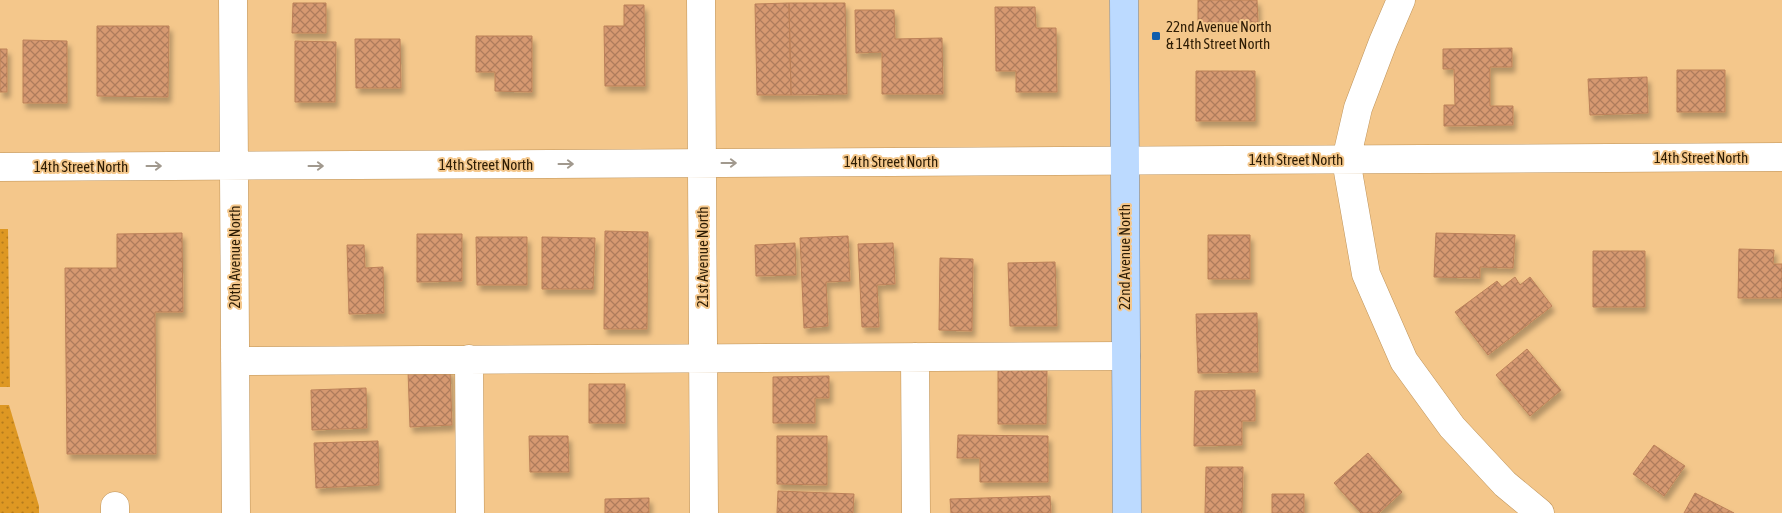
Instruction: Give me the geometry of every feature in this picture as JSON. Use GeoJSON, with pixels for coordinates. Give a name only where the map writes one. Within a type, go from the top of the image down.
{"type":"FeatureCollection","features":[{"type":"Feature","properties":{"kind":"main road","name":"22nd Avenue North"},"geometry":{"type":"LineString","coordinates":[[1124,0],[1127,513]]}},
{"type":"Feature","properties":{"kind":"street","name":"20th Avenue North"},"geometry":{"type":"LineString","coordinates":[[233,0],[236,513]]}},
{"type":"Feature","properties":{"kind":"street","name":"21st Avenue North"},"geometry":{"type":"LineString","coordinates":[[701,0],[704,513]]}},
{"type":"Feature","properties":{"kind":"street"},"geometry":{"type":"LineString","coordinates":[[1401,0],[1358,108],[1346,160],[1366,274],[1404,361],[1452,427],[1505,484],[1540,513]]}},
{"type":"Feature","properties":{"kind":"street","name":"14th Street North"},"geometry":{"type":"LineString","coordinates":[[0,167],[1782,157]]}},
{"type":"Feature","properties":{"kind":"street"},"geometry":{"type":"LineString","coordinates":[[235,361],[1126,356]]}},
{"type":"Feature","properties":{"kind":"street"},"geometry":{"type":"LineString","coordinates":[[915,357],[916,513]]}},
{"type":"Feature","properties":{"kind":"street"},"geometry":{"type":"LineString","coordinates":[[469,359],[470,513]]}},
{"type":"Feature","properties":{"kind":"street"},"geometry":{"type":"LineString","coordinates":[[1505,484],[1505,513]]}},
{"type":"Feature","properties":{"kind":"shaded area"},"geometry":{"type":"Polygon","coordinates":[[[0,229],[8,229],[10,387],[0,387],[0,229]]]}},
{"type":"Feature","properties":{"kind":"shaded area"},"geometry":{"type":"Polygon","coordinates":[[[0,405],[9,405],[39,506],[39,513],[0,513],[0,405]]]}},
{"type":"Feature","properties":{"kind":"building"},"geometry":{"type":"Polygon","coordinates":[[[1198,0],[1257,0],[1258,22],[1198,24],[1198,0]]]}},
{"type":"Feature","properties":{"kind":"building"},"geometry":{"type":"Polygon","coordinates":[[[293,3],[326,3],[326,33],[292,33],[293,3]]]}},
{"type":"Feature","properties":{"kind":"building"},"geometry":{"type":"Polygon","coordinates":[[[789,3],[791,95],[757,95],[755,4],[789,3]]]}},
{"type":"Feature","properties":{"kind":"building"},"geometry":{"type":"Polygon","coordinates":[[[789,3],[845,3],[847,94],[791,95],[789,3]]]}},
{"type":"Feature","properties":{"kind":"building"},"geometry":{"type":"Polygon","coordinates":[[[624,5],[644,5],[645,86],[605,86],[604,26],[624,26],[624,5]]]}},
{"type":"Feature","properties":{"kind":"building"},"geometry":{"type":"Polygon","coordinates":[[[995,7],[1035,7],[1036,28],[1056,28],[1057,92],[1016,92],[1016,71],[996,71],[995,7]]]}},
{"type":"Feature","properties":{"kind":"building"},"geometry":{"type":"Polygon","coordinates":[[[855,10],[894,10],[895,39],[942,38],[943,94],[882,94],[882,52],[856,53],[855,10]]]}},
{"type":"Feature","properties":{"kind":"building"},"geometry":{"type":"Polygon","coordinates":[[[97,26],[169,26],[168,97],[97,96],[97,26]]]}},
{"type":"Feature","properties":{"kind":"building"},"geometry":{"type":"Polygon","coordinates":[[[476,36],[532,36],[532,92],[495,91],[495,72],[476,72],[476,36]]]}},
{"type":"Feature","properties":{"kind":"building"},"geometry":{"type":"Polygon","coordinates":[[[355,39],[400,39],[401,88],[356,88],[355,39]]]}},
{"type":"Feature","properties":{"kind":"building"},"geometry":{"type":"Polygon","coordinates":[[[23,40],[67,41],[67,103],[23,103],[23,40]]]}},
{"type":"Feature","properties":{"kind":"building"},"geometry":{"type":"Polygon","coordinates":[[[295,41],[336,42],[335,102],[295,102],[295,41]]]}},
{"type":"Feature","properties":{"kind":"building"},"geometry":{"type":"Polygon","coordinates":[[[1512,48],[1512,67],[1490,67],[1490,106],[1513,106],[1513,125],[1444,126],[1444,105],[1455,105],[1454,69],[1443,69],[1443,49],[1512,48]]]}},
{"type":"Feature","properties":{"kind":"building"},"geometry":{"type":"Polygon","coordinates":[[[0,49],[7,49],[7,92],[0,92],[0,49]]]}},
{"type":"Feature","properties":{"kind":"building"},"geometry":{"type":"Polygon","coordinates":[[[1677,70],[1725,70],[1725,112],[1677,112],[1677,70]]]}},
{"type":"Feature","properties":{"kind":"building"},"geometry":{"type":"Polygon","coordinates":[[[1196,71],[1255,71],[1255,121],[1196,121],[1196,71]]]}},
{"type":"Feature","properties":{"kind":"building"},"geometry":{"type":"Polygon","coordinates":[[[1647,77],[1648,113],[1590,115],[1588,79],[1647,77]]]}},
{"type":"Feature","properties":{"kind":"building"},"geometry":{"type":"Polygon","coordinates":[[[605,231],[648,232],[647,329],[604,329],[605,231]]]}},
{"type":"Feature","properties":{"kind":"building"},"geometry":{"type":"Polygon","coordinates":[[[182,233],[183,312],[155,312],[156,454],[67,454],[65,268],[117,268],[117,234],[182,233]]]}},
{"type":"Feature","properties":{"kind":"building"},"geometry":{"type":"Polygon","coordinates":[[[1436,233],[1515,235],[1513,268],[1480,267],[1480,278],[1434,277],[1436,233]]]}},
{"type":"Feature","properties":{"kind":"building"},"geometry":{"type":"Polygon","coordinates":[[[417,234],[462,234],[462,281],[417,282],[417,234]]]}},
{"type":"Feature","properties":{"kind":"building"},"geometry":{"type":"Polygon","coordinates":[[[1208,235],[1250,235],[1250,279],[1208,279],[1208,235]]]}},
{"type":"Feature","properties":{"kind":"building"},"geometry":{"type":"Polygon","coordinates":[[[848,236],[850,281],[826,282],[828,326],[804,328],[800,238],[848,236]]]}},
{"type":"Feature","properties":{"kind":"building"},"geometry":{"type":"Polygon","coordinates":[[[476,237],[527,237],[527,285],[477,285],[476,237]]]}},
{"type":"Feature","properties":{"kind":"building"},"geometry":{"type":"Polygon","coordinates":[[[542,237],[595,238],[593,289],[542,289],[542,237]]]}},
{"type":"Feature","properties":{"kind":"building"},"geometry":{"type":"Polygon","coordinates":[[[795,243],[796,275],[756,276],[755,245],[795,243]]]}},
{"type":"Feature","properties":{"kind":"building"},"geometry":{"type":"Polygon","coordinates":[[[893,243],[895,284],[877,285],[879,327],[862,327],[858,244],[893,243]]]}},
{"type":"Feature","properties":{"kind":"building"},"geometry":{"type":"Polygon","coordinates":[[[347,245],[364,245],[365,268],[383,267],[384,313],[349,314],[347,245]]]}},
{"type":"Feature","properties":{"kind":"building"},"geometry":{"type":"Polygon","coordinates":[[[1739,249],[1774,250],[1773,264],[1782,264],[1782,298],[1738,298],[1739,249]]]}},
{"type":"Feature","properties":{"kind":"building"},"geometry":{"type":"Polygon","coordinates":[[[1593,251],[1645,251],[1645,307],[1593,307],[1593,251]]]}},
{"type":"Feature","properties":{"kind":"building"},"geometry":{"type":"Polygon","coordinates":[[[940,258],[973,259],[972,331],[939,330],[940,258]]]}},
{"type":"Feature","properties":{"kind":"building"},"geometry":{"type":"Polygon","coordinates":[[[1055,262],[1057,326],[1010,326],[1008,263],[1055,262]]]}},
{"type":"Feature","properties":{"kind":"building"},"geometry":{"type":"Polygon","coordinates":[[[1515,277],[1520,285],[1530,277],[1552,306],[1488,355],[1455,312],[1497,281],[1502,287],[1515,277]]]}},
{"type":"Feature","properties":{"kind":"building"},"geometry":{"type":"Polygon","coordinates":[[[1257,313],[1258,372],[1198,373],[1196,314],[1257,313]]]}},
{"type":"Feature","properties":{"kind":"building"},"geometry":{"type":"Polygon","coordinates":[[[1527,349],[1561,390],[1530,416],[1496,375],[1527,349]]]}},
{"type":"Feature","properties":{"kind":"building"},"geometry":{"type":"Polygon","coordinates":[[[450,370],[452,425],[410,427],[408,371],[450,370]]]}},
{"type":"Feature","properties":{"kind":"building"},"geometry":{"type":"Polygon","coordinates":[[[998,370],[1047,371],[1046,424],[998,424],[998,370]]]}},
{"type":"Feature","properties":{"kind":"building"},"geometry":{"type":"Polygon","coordinates":[[[829,376],[829,398],[815,398],[815,423],[773,423],[773,377],[829,376]]]}},
{"type":"Feature","properties":{"kind":"building"},"geometry":{"type":"Polygon","coordinates":[[[589,384],[625,384],[625,423],[589,423],[589,384]]]}},
{"type":"Feature","properties":{"kind":"building"},"geometry":{"type":"Polygon","coordinates":[[[366,388],[367,428],[312,430],[311,390],[366,388]]]}},
{"type":"Feature","properties":{"kind":"building"},"geometry":{"type":"Polygon","coordinates":[[[1255,390],[1255,421],[1242,421],[1242,445],[1194,446],[1195,391],[1255,390]]]}},
{"type":"Feature","properties":{"kind":"building"},"geometry":{"type":"Polygon","coordinates":[[[958,435],[1048,436],[1048,482],[980,482],[980,458],[957,458],[958,435]]]}},
{"type":"Feature","properties":{"kind":"building"},"geometry":{"type":"Polygon","coordinates":[[[529,436],[568,436],[569,472],[530,472],[529,436]]]}},
{"type":"Feature","properties":{"kind":"building"},"geometry":{"type":"Polygon","coordinates":[[[777,436],[827,436],[827,485],[777,484],[777,436]]]}},
{"type":"Feature","properties":{"kind":"building"},"geometry":{"type":"Polygon","coordinates":[[[378,441],[379,485],[316,488],[314,443],[378,441]]]}},
{"type":"Feature","properties":{"kind":"building"},"geometry":{"type":"Polygon","coordinates":[[[1654,445],[1685,466],[1664,496],[1633,474],[1654,445]]]}},
{"type":"Feature","properties":{"kind":"building"},"geometry":{"type":"Polygon","coordinates":[[[1368,453],[1402,492],[1379,513],[1361,513],[1334,483],[1368,453]]]}},
{"type":"Feature","properties":{"kind":"building"},"geometry":{"type":"Polygon","coordinates":[[[1206,467],[1243,467],[1242,513],[1205,513],[1206,467]]]}},
{"type":"Feature","properties":{"kind":"building"},"geometry":{"type":"Polygon","coordinates":[[[778,491],[854,494],[853,513],[777,513],[778,491]]]}},
{"type":"Feature","properties":{"kind":"building"},"geometry":{"type":"Polygon","coordinates":[[[1695,493],[1734,513],[1684,513],[1695,493]]]}},
{"type":"Feature","properties":{"kind":"building"},"geometry":{"type":"Polygon","coordinates":[[[1272,494],[1304,494],[1304,513],[1272,513],[1272,494]]]}},
{"type":"Feature","properties":{"kind":"building"},"geometry":{"type":"Polygon","coordinates":[[[1050,496],[1051,513],[951,513],[950,499],[1050,496]]]}},
{"type":"Feature","properties":{"kind":"building"},"geometry":{"type":"Polygon","coordinates":[[[649,498],[649,513],[605,513],[605,499],[649,498]]]}},
{"type":"Feature","properties":{"kind":"place","name":"22nd Avenue North & 14th Street North"},"geometry":{"type":"Point","coordinates":[1156,36]}}]}
